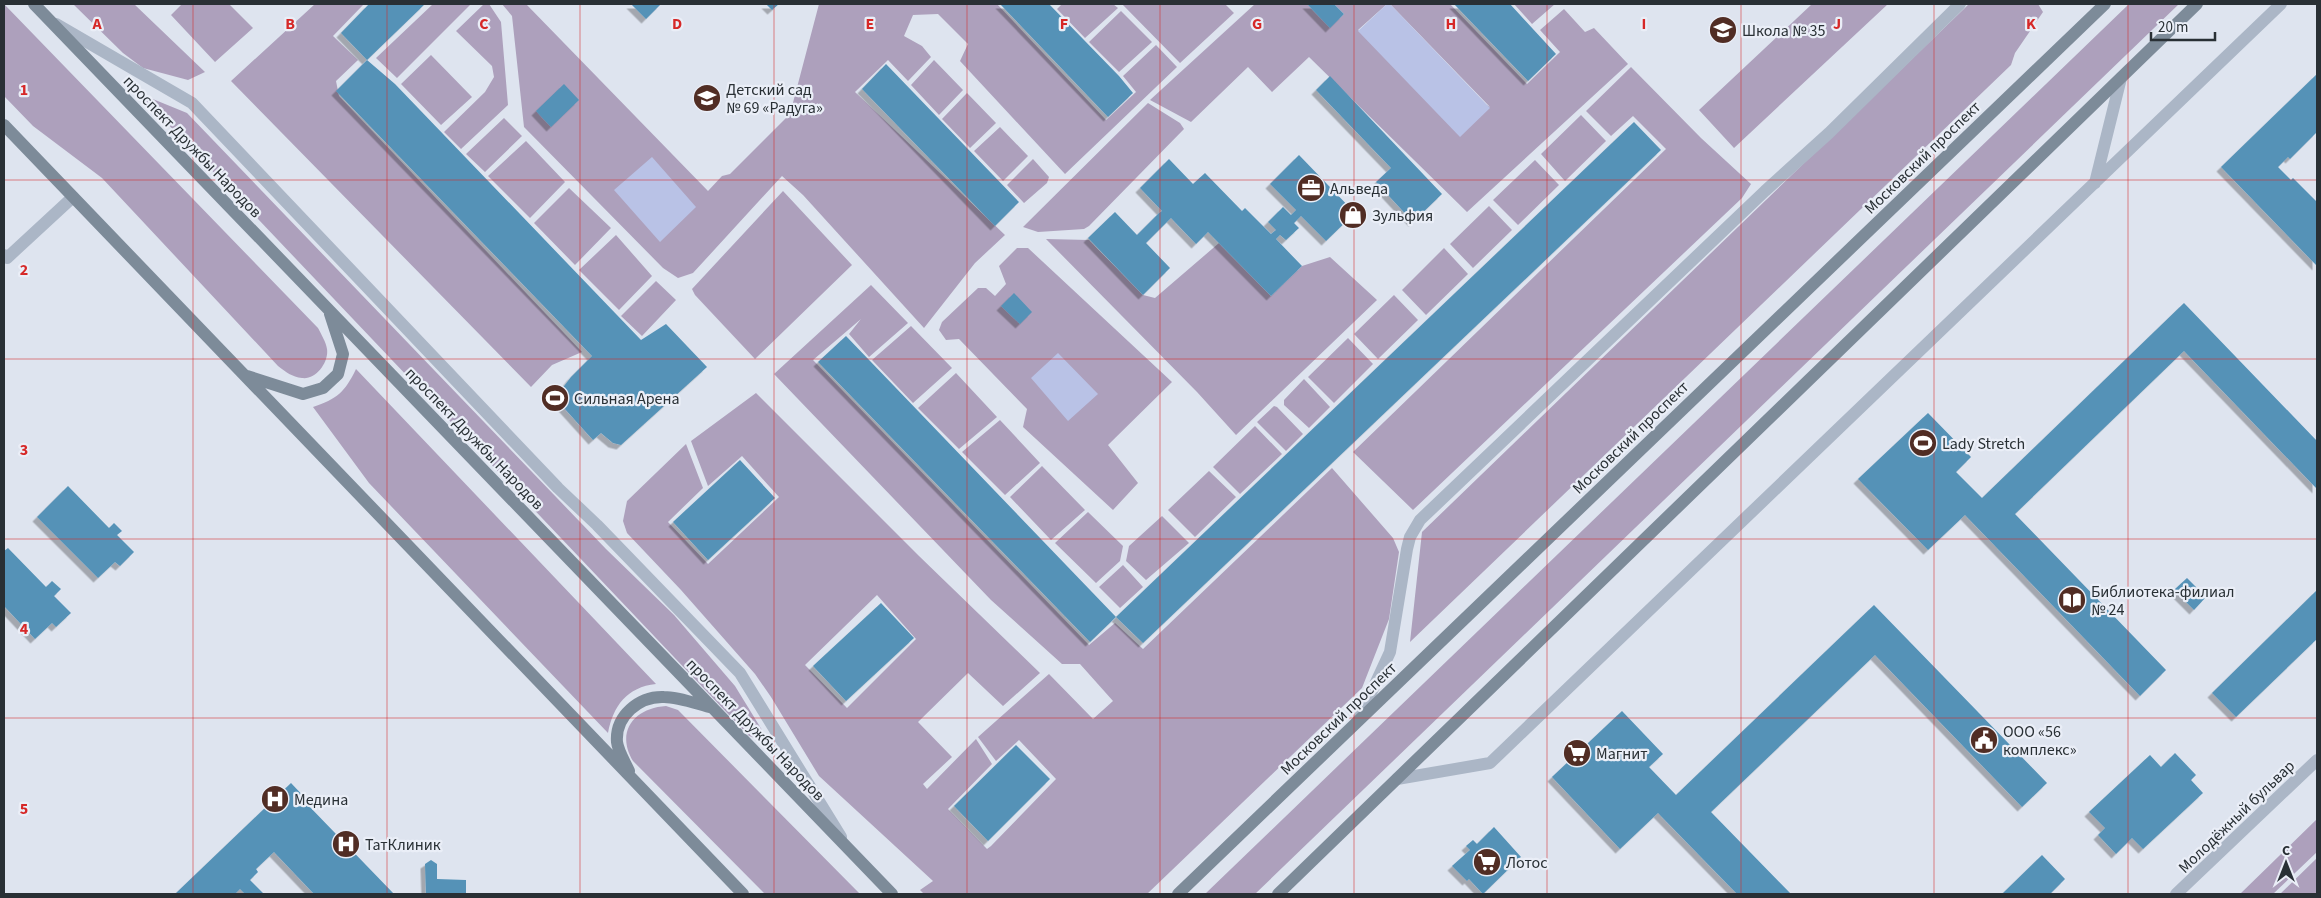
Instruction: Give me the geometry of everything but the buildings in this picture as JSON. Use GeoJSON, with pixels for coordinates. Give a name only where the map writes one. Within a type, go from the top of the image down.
{"type":"FeatureCollection","features":[{"type":"Feature","properties":{"kind":"main road","name":"проспект Дружбы Народов"},"geometry":{"type":"LineString","coordinates":[[34,4],[892,894]]}},
{"type":"Feature","properties":{"kind":"main road","name":"Московский проспект"},"geometry":{"type":"LineString","coordinates":[[1178,894],[2104,4]]}},
{"type":"Feature","properties":{"kind":"main road"},"geometry":{"type":"LineString","coordinates":[[1278,894],[2197,4]]}},
{"type":"Feature","properties":{"kind":"main road"},"geometry":{"type":"LineString","coordinates":[[4,125],[743,894]]}},
{"type":"Feature","properties":{"kind":"main road"},"geometry":{"type":"LineString","coordinates":[[244,376],[303,394],[324,388],[338,374],[343,354],[329,310]]}},
{"type":"Feature","properties":{"kind":"main road"},"geometry":{"type":"LineString","coordinates":[[631,778],[617,743],[620,724],[630,709],[645,699],[664,696],[713,708]]}},
{"type":"Feature","properties":{"kind":"street"},"geometry":{"type":"LineString","coordinates":[[1359,720],[1390,652],[1407,549],[1410,537],[1420,520],[1765,191],[1829,133],[1960,4]]}},
{"type":"Feature","properties":{"kind":"street"},"geometry":{"type":"LineString","coordinates":[[1397,780],[1490,763],[2281,4]]}},
{"type":"Feature","properties":{"kind":"street"},"geometry":{"type":"LineString","coordinates":[[49,20],[192,103],[552,481],[740,673],[847,848]]}},
{"type":"Feature","properties":{"kind":"street"},"geometry":{"type":"LineString","coordinates":[[2095,182],[2121,78]]}},
{"type":"Feature","properties":{"kind":"street"},"geometry":{"type":"LineString","coordinates":[[6,257],[73,197]]}},
{"type":"Feature","properties":{"kind":"street","name":"Молодёжный бульвар"},"geometry":{"type":"LineString","coordinates":[[2176,894],[2317,760]]}},
{"type":"Feature","properties":{"kind":"shaded area"},"geometry":{"type":"Polygon","coordinates":[[[4,4],[318,328],[326,344],[327,354],[324,364],[317,373],[307,378],[302,378],[289,374],[278,366],[102,178],[33,126],[4,96],[4,4]]]}},
{"type":"Feature","properties":{"kind":"shaded area"},"geometry":{"type":"Polygon","coordinates":[[[73,4],[134,4],[205,72],[188,80],[143,68],[123,53],[73,4]]]}},
{"type":"Feature","properties":{"kind":"shaded area"},"geometry":{"type":"Polygon","coordinates":[[[182,4],[229,4],[253,28],[215,62],[171,15],[182,4]]]}},
{"type":"Feature","properties":{"kind":"shaded area"},"geometry":{"type":"Polygon","coordinates":[[[315,4],[364,4],[333,36],[358,60],[336,81],[339,96],[582,352],[552,365],[531,387],[231,81],[315,4]]]}},
{"type":"Feature","properties":{"kind":"shaded area"},"geometry":{"type":"Polygon","coordinates":[[[433,4],[471,4],[397,78],[376,58],[433,4]]]}},
{"type":"Feature","properties":{"kind":"shaded area"},"geometry":{"type":"Polygon","coordinates":[[[484,4],[489,4],[501,22],[508,105],[461,149],[444,132],[485,92],[494,77],[492,66],[456,31],[484,4]]]}},
{"type":"Feature","properties":{"kind":"shaded area"},"geometry":{"type":"Polygon","coordinates":[[[502,4],[526,4],[708,191],[722,176],[730,174],[790,114],[819,4],[997,4],[1106,120],[1136,92],[1123,76],[1156,45],[1177,67],[1065,174],[960,61],[968,44],[938,14],[913,15],[904,36],[922,46],[931,57],[908,81],[888,60],[855,92],[1005,235],[975,263],[924,328],[803,195],[782,176],[693,273],[678,278],[663,268],[524,127],[512,16],[502,4]]]}},
{"type":"Feature","properties":{"kind":"shaded area"},"geometry":{"type":"Polygon","coordinates":[[[1062,4],[1113,4],[1118,8],[1085,38],[1057,9],[1062,4]]]}},
{"type":"Feature","properties":{"kind":"shaded area"},"geometry":{"type":"Polygon","coordinates":[[[1122,4],[1225,4],[1234,13],[1180,63],[1122,4]]]}},
{"type":"Feature","properties":{"kind":"shaded area"},"geometry":{"type":"Polygon","coordinates":[[[1255,4],[1307,4],[1330,27],[1344,14],[1334,4],[1387,4],[1358,30],[1490,107],[1390,4],[1450,4],[1527,84],[1560,52],[1540,30],[1564,9],[1585,32],[1594,28],[1628,64],[1467,212],[1309,57],[1272,92],[1248,67],[1191,122],[1150,100],[1255,4]]]}},
{"type":"Feature","properties":{"kind":"shaded area"},"geometry":{"type":"Polygon","coordinates":[[[1514,4],[1555,4],[1532,24],[1514,4]]]}},
{"type":"Feature","properties":{"kind":"shaded area"},"geometry":{"type":"Polygon","coordinates":[[[1812,4],[1888,4],[1734,148],[1699,110],[1812,4]]]}},
{"type":"Feature","properties":{"kind":"shaded area"},"geometry":{"type":"Polygon","coordinates":[[[1969,4],[2038,4],[2043,12],[2015,53],[2011,65],[1410,642],[1422,532],[1969,4]]]}},
{"type":"Feature","properties":{"kind":"shaded area"},"geometry":{"type":"Polygon","coordinates":[[[2129,4],[2179,4],[1255,894],[1205,894],[2129,4]]]}},
{"type":"Feature","properties":{"kind":"shaded area"},"geometry":{"type":"Polygon","coordinates":[[[1121,11],[1152,42],[1119,72],[1089,42],[1121,11]]]}},
{"type":"Feature","properties":{"kind":"shaded area"},"geometry":{"type":"Polygon","coordinates":[[[431,55],[472,97],[441,125],[401,84],[431,55]]]}},
{"type":"Feature","properties":{"kind":"shaded area"},"geometry":{"type":"Polygon","coordinates":[[[934,60],[963,90],[939,115],[911,85],[934,60]]]}},
{"type":"Feature","properties":{"kind":"shaded area"},"geometry":{"type":"Polygon","coordinates":[[[1631,67],[1701,138],[1751,184],[1742,198],[1413,510],[1353,452],[1666,149],[1633,116],[1611,136],[1586,111],[1631,67]]]}},
{"type":"Feature","properties":{"kind":"shaded area"},"geometry":{"type":"Polygon","coordinates":[[[967,93],[996,123],[970,148],[942,119],[967,93]]]}},
{"type":"Feature","properties":{"kind":"shaded area"},"geometry":{"type":"Polygon","coordinates":[[[143,95],[187,113],[606,549],[674,615],[735,686],[770,743],[749,736],[145,100],[143,95]]]}},
{"type":"Feature","properties":{"kind":"shaded area"},"geometry":{"type":"Polygon","coordinates":[[[1148,103],[1180,123],[1184,129],[1089,226],[1084,229],[1038,232],[1023,227],[1148,103]]]}},
{"type":"Feature","properties":{"kind":"shaded area"},"geometry":{"type":"Polygon","coordinates":[[[1581,115],[1606,141],[1565,181],[1541,154],[1581,115]]]}},
{"type":"Feature","properties":{"kind":"shaded area"},"geometry":{"type":"Polygon","coordinates":[[[504,118],[522,136],[485,172],[466,154],[504,118]]]}},
{"type":"Feature","properties":{"kind":"shaded area"},"geometry":{"type":"Polygon","coordinates":[[[1000,127],[1028,156],[1003,181],[974,151],[1000,127]]]}},
{"type":"Feature","properties":{"kind":"shaded area"},"geometry":{"type":"Polygon","coordinates":[[[526,141],[565,182],[530,218],[488,176],[526,141]]]}},
{"type":"Feature","properties":{"kind":"shaded area"},"geometry":{"type":"Polygon","coordinates":[[[1033,159],[1049,177],[1047,183],[1024,203],[1007,185],[1033,159]]]}},
{"type":"Feature","properties":{"kind":"shaded area"},"geometry":{"type":"Polygon","coordinates":[[[1535,160],[1559,185],[1518,225],[1493,200],[1535,160]]]}},
{"type":"Feature","properties":{"kind":"shaded area"},"geometry":{"type":"Polygon","coordinates":[[[569,188],[611,228],[575,265],[534,223],[569,188]]]}},
{"type":"Feature","properties":{"kind":"shaded area"},"geometry":{"type":"Polygon","coordinates":[[[783,191],[852,265],[755,359],[695,295],[692,289],[783,191]]]}},
{"type":"Feature","properties":{"kind":"shaded area"},"geometry":{"type":"Polygon","coordinates":[[[1489,206],[1512,230],[1473,268],[1450,244],[1489,206]]]}},
{"type":"Feature","properties":{"kind":"shaded area"},"geometry":{"type":"Polygon","coordinates":[[[616,235],[652,276],[619,310],[579,270],[616,235]]]}},
{"type":"Feature","properties":{"kind":"shaded area"},"geometry":{"type":"Polygon","coordinates":[[[1046,239],[1089,240],[1143,295],[1155,298],[1219,243],[1271,296],[1302,266],[1330,257],[1377,300],[1236,435],[1197,392],[1046,239]]]}},
{"type":"Feature","properties":{"kind":"shaded area"},"geometry":{"type":"Polygon","coordinates":[[[1017,248],[1028,248],[1172,382],[1108,445],[1138,483],[1113,510],[1023,427],[1027,409],[959,339],[946,340],[939,330],[942,322],[978,288],[986,288],[995,296],[1006,284],[999,266],[1017,248]]]}},
{"type":"Feature","properties":{"kind":"shaded area"},"geometry":{"type":"Polygon","coordinates":[[[1444,248],[1468,274],[1426,315],[1402,290],[1444,248]]]}},
{"type":"Feature","properties":{"kind":"shaded area"},"geometry":{"type":"Polygon","coordinates":[[[656,281],[676,300],[642,336],[621,316],[656,281]]]}},
{"type":"Feature","properties":{"kind":"shaded area"},"geometry":{"type":"Polygon","coordinates":[[[871,285],[908,323],[869,357],[849,334],[861,319],[813,360],[1089,645],[1115,623],[1143,649],[1332,468],[1393,538],[1399,552],[1389,619],[1362,688],[1147,894],[924,894],[920,890],[933,881],[819,776],[755,674],[681,590],[627,533],[623,521],[627,501],[686,444],[703,488],[668,522],[708,564],[779,497],[742,456],[708,486],[691,441],[756,393],[919,556],[1040,673],[1003,706],[968,673],[918,722],[952,757],[923,784],[927,789],[976,739],[992,764],[948,809],[987,849],[1056,779],[1019,740],[996,761],[978,737],[1049,674],[1093,719],[1113,701],[1080,664],[1062,664],[991,600],[774,374],[871,285]],[[877,595],[805,665],[847,708],[916,639],[877,595]]]}},
{"type":"Feature","properties":{"kind":"shaded area"},"geometry":{"type":"Polygon","coordinates":[[[1394,295],[1418,320],[1378,359],[1354,334],[1394,295]]]}},
{"type":"Feature","properties":{"kind":"shaded area"},"geometry":{"type":"Polygon","coordinates":[[[911,326],[952,368],[913,403],[872,360],[911,326]]]}},
{"type":"Feature","properties":{"kind":"shaded area"},"geometry":{"type":"Polygon","coordinates":[[[1348,338],[1373,364],[1334,403],[1308,377],[1348,338]]]}},
{"type":"Feature","properties":{"kind":"shaded area"},"geometry":{"type":"Polygon","coordinates":[[[356,369],[656,684],[637,689],[623,699],[610,723],[608,733],[369,483],[313,407],[339,394],[348,384],[356,369]]]}},
{"type":"Feature","properties":{"kind":"shaded area"},"geometry":{"type":"Polygon","coordinates":[[[956,373],[997,417],[959,449],[918,408],[956,373]]]}},
{"type":"Feature","properties":{"kind":"shaded area"},"geometry":{"type":"Polygon","coordinates":[[[1304,379],[1330,407],[1309,428],[1284,405],[1284,400],[1304,379]]]}},
{"type":"Feature","properties":{"kind":"shaded area"},"geometry":{"type":"Polygon","coordinates":[[[1274,406],[1303,434],[1286,451],[1257,422],[1274,406]]]}},
{"type":"Feature","properties":{"kind":"shaded area"},"geometry":{"type":"Polygon","coordinates":[[[1000,420],[1040,463],[1005,495],[962,452],[1000,420]]]}},
{"type":"Feature","properties":{"kind":"shaded area"},"geometry":{"type":"Polygon","coordinates":[[[1255,426],[1282,454],[1240,494],[1213,467],[1255,426]]]}},
{"type":"Feature","properties":{"kind":"shaded area"},"geometry":{"type":"Polygon","coordinates":[[[1042,466],[1085,510],[1051,540],[1010,497],[1042,466]]]}},
{"type":"Feature","properties":{"kind":"shaded area"},"geometry":{"type":"Polygon","coordinates":[[[1209,471],[1236,497],[1195,537],[1168,510],[1209,471]]]}},
{"type":"Feature","properties":{"kind":"shaded area"},"geometry":{"type":"Polygon","coordinates":[[[1088,512],[1123,546],[1120,561],[1096,583],[1055,543],[1088,512]]]}},
{"type":"Feature","properties":{"kind":"shaded area"},"geometry":{"type":"Polygon","coordinates":[[[1162,516],[1189,543],[1146,580],[1126,561],[1129,546],[1162,516]]]}},
{"type":"Feature","properties":{"kind":"shaded area"},"geometry":{"type":"Polygon","coordinates":[[[1123,565],[1143,587],[1120,608],[1099,587],[1123,565]]]}},
{"type":"Feature","properties":{"kind":"shaded area"},"geometry":{"type":"Polygon","coordinates":[[[666,706],[678,710],[860,894],[765,894],[633,761],[626,740],[627,731],[631,723],[645,711],[666,706]]]}},
{"type":"Feature","properties":{"kind":"shaded area"},"geometry":{"type":"Polygon","coordinates":[[[2317,819],[2317,852],[2273,894],[2240,894],[2317,819]]]}},
{"type":"Feature","properties":{"kind":"shaded area"},"geometry":{"type":"Polygon","coordinates":[[[2317,858],[2317,894],[2280,894],[2317,858]]]}},
{"type":"Feature","properties":{"kind":"sand"},"geometry":{"type":"Polygon","coordinates":[[[1387,4],[1390,4],[1490,108],[1460,137],[1358,31],[1387,4]]]}},
{"type":"Feature","properties":{"kind":"sand"},"geometry":{"type":"Polygon","coordinates":[[[652,157],[696,207],[660,242],[614,190],[652,157]]]}},
{"type":"Feature","properties":{"kind":"sand"},"geometry":{"type":"Polygon","coordinates":[[[1058,353],[1098,394],[1068,421],[1031,378],[1058,353]]]}},
{"type":"Feature","properties":{"kind":"place","name":"Школа № 35"},"geometry":{"type":"Point","coordinates":[1723,30]}},
{"type":"Feature","properties":{"kind":"place","name":"Детский сад № 69 «Радуга»"},"geometry":{"type":"Point","coordinates":[707,98]}},
{"type":"Feature","properties":{"kind":"place","name":"Альведа"},"geometry":{"type":"Point","coordinates":[1311,188]}},
{"type":"Feature","properties":{"kind":"place","name":"Зульфия"},"geometry":{"type":"Point","coordinates":[1353,215]}},
{"type":"Feature","properties":{"kind":"place","name":"Сильная Арена"},"geometry":{"type":"Point","coordinates":[555,398]}},
{"type":"Feature","properties":{"kind":"place","name":"Lady Stretch"},"geometry":{"type":"Point","coordinates":[1923,443]}},
{"type":"Feature","properties":{"kind":"place","name":"Библиотека-филиал № 24"},"geometry":{"type":"Point","coordinates":[2072,600]}},
{"type":"Feature","properties":{"kind":"place","name":"ООО «56 комплекс»"},"geometry":{"type":"Point","coordinates":[1984,740]}},
{"type":"Feature","properties":{"kind":"place","name":"Магнит"},"geometry":{"type":"Point","coordinates":[1577,753]}},
{"type":"Feature","properties":{"kind":"place","name":"Медина"},"geometry":{"type":"Point","coordinates":[275,799]}},
{"type":"Feature","properties":{"kind":"place","name":"ТатКлиник"},"geometry":{"type":"Point","coordinates":[346,844]}},
{"type":"Feature","properties":{"kind":"place","name":"Лотос"},"geometry":{"type":"Point","coordinates":[1487,862]}}]}
